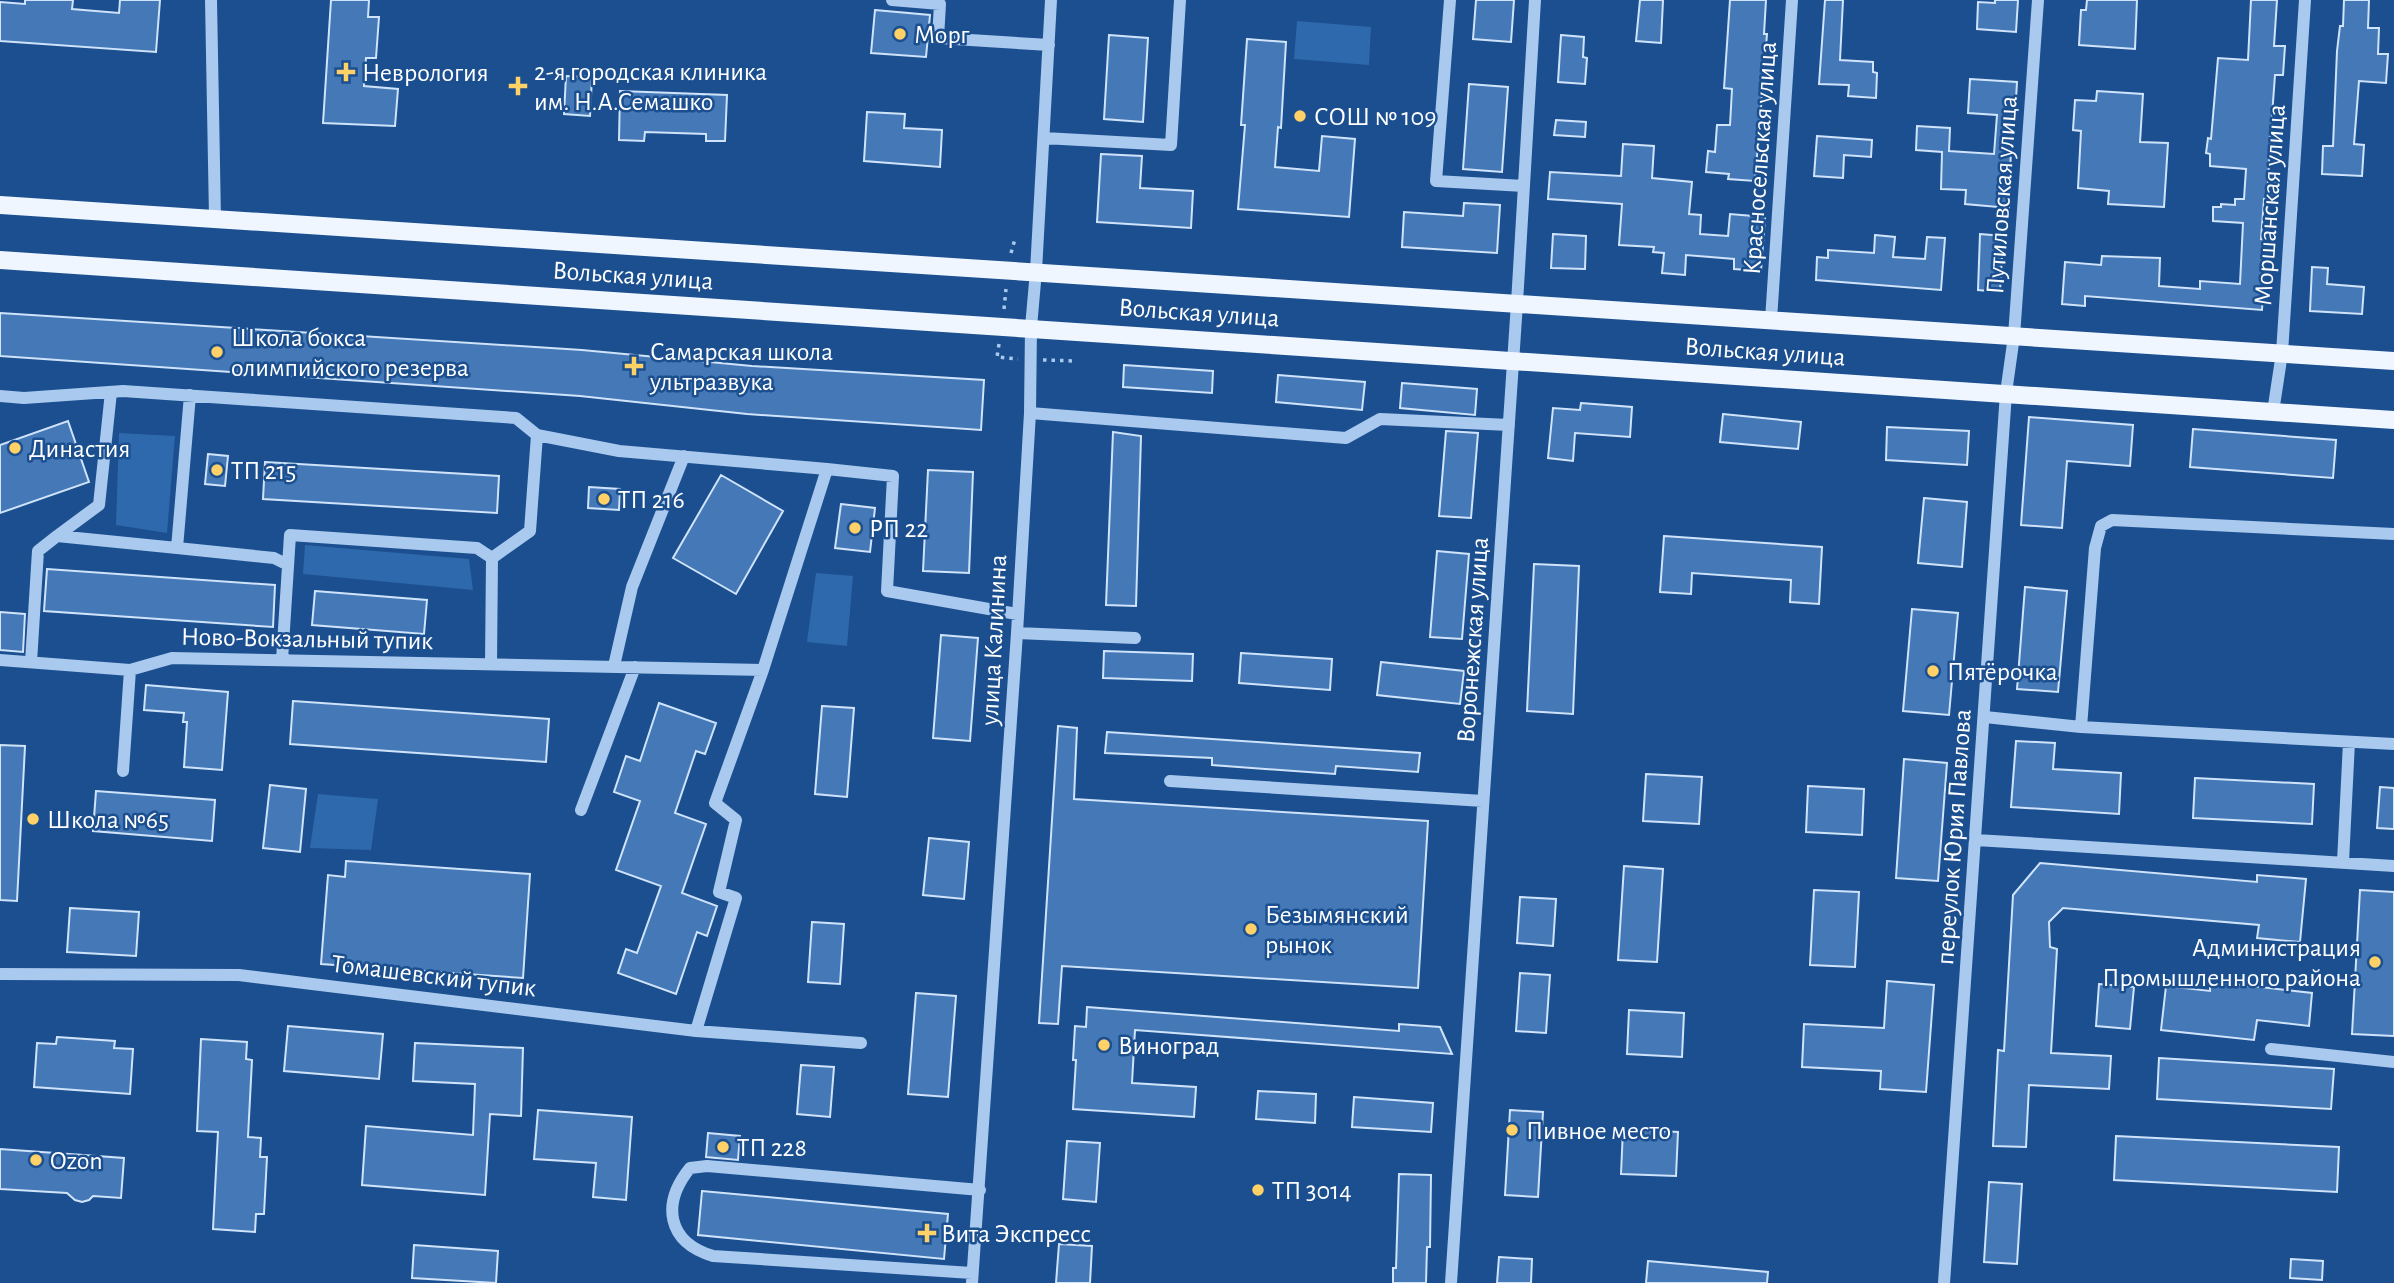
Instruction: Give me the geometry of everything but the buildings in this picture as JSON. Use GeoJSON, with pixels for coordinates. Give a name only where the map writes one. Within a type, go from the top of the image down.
{"type":"FeatureCollection","features":[{"type":"Feature","properties":{"kind":"main road","name":"Вольская улица"},"geometry":{"type":"LineString","coordinates":[[0,205],[2394,361]]}},
{"type":"Feature","properties":{"kind":"main road","name":"Вольская улица"},"geometry":{"type":"LineString","coordinates":[[0,260],[2394,420]]}},
{"type":"Feature","properties":{"kind":"street"},"geometry":{"type":"LineString","coordinates":[[211,0],[215,218]]}},
{"type":"Feature","properties":{"kind":"street"},"geometry":{"type":"LineString","coordinates":[[892,0],[940,4],[938,38],[1049,45]]}},
{"type":"Feature","properties":{"kind":"street","name":"улица Калинина"},"geometry":{"type":"LineString","coordinates":[[972,1278],[1017,633],[1030,412],[1031,327],[1051,0]]}},
{"type":"Feature","properties":{"kind":"street"},"geometry":{"type":"LineString","coordinates":[[1044,138],[1171,145],[1180,0]]}},
{"type":"Feature","properties":{"kind":"street"},"geometry":{"type":"LineString","coordinates":[[1450,0],[1436,181],[1524,186]]}},
{"type":"Feature","properties":{"kind":"street","name":"Воронежская улица"},"geometry":{"type":"LineString","coordinates":[[1451,1283],[1535,0]]}},
{"type":"Feature","properties":{"kind":"street","name":"Красносельская улица"},"geometry":{"type":"LineString","coordinates":[[1771,320],[1793,0]]}},
{"type":"Feature","properties":{"kind":"street","name":"Путиловская улица"},"geometry":{"type":"LineString","coordinates":[[2006,393],[2014,335],[2038,0]]}},
{"type":"Feature","properties":{"kind":"street","name":"Моршанская улица"},"geometry":{"type":"LineString","coordinates":[[2273,411],[2282,353],[2305,0]]}},
{"type":"Feature","properties":{"kind":"street"},"geometry":{"type":"LineString","coordinates":[[31,662],[38,551],[99,505],[111,392]]}},
{"type":"Feature","properties":{"kind":"street"},"geometry":{"type":"LineString","coordinates":[[0,396],[24,398],[111,392],[190,395],[516,418],[537,435],[620,451],[893,476],[887,591],[1017,614]]}},
{"type":"Feature","properties":{"kind":"street","name":"переулок Юрия Павлова"},"geometry":{"type":"LineString","coordinates":[[1944,1283],[2006,393]]}},
{"type":"Feature","properties":{"kind":"street"},"geometry":{"type":"LineString","coordinates":[[177,548],[190,395]]}},
{"type":"Feature","properties":{"kind":"street"},"geometry":{"type":"LineString","coordinates":[[1030,412],[1346,438],[1380,419],[1509,425]]}},
{"type":"Feature","properties":{"kind":"street"},"geometry":{"type":"LineString","coordinates":[[492,558],[530,531],[537,435]]}},
{"type":"Feature","properties":{"kind":"street"},"geometry":{"type":"LineString","coordinates":[[614,666],[632,587],[684,456]]}},
{"type":"Feature","properties":{"kind":"street"},"geometry":{"type":"LineString","coordinates":[[696,1031],[736,898],[719,892],[736,820],[715,803],[764,670],[827,469]]}},
{"type":"Feature","properties":{"kind":"street"},"geometry":{"type":"LineString","coordinates":[[2081,727],[2095,548],[2101,526],[2112,520],[2394,534]]}},
{"type":"Feature","properties":{"kind":"street"},"geometry":{"type":"LineString","coordinates":[[282,660],[290,535],[477,548],[492,558]]}},
{"type":"Feature","properties":{"kind":"street"},"geometry":{"type":"LineString","coordinates":[[57,536],[274,558],[288,565]]}},
{"type":"Feature","properties":{"kind":"street"},"geometry":{"type":"LineString","coordinates":[[491,664],[492,558]]}},
{"type":"Feature","properties":{"kind":"street"},"geometry":{"type":"LineString","coordinates":[[1017,633],[1135,638]]}},
{"type":"Feature","properties":{"kind":"street","name":"Ново-Вокзальный тупик"},"geometry":{"type":"LineString","coordinates":[[0,660],[130,670],[172,658],[764,670]]}},
{"type":"Feature","properties":{"kind":"street"},"geometry":{"type":"LineString","coordinates":[[581,810],[635,667]]}},
{"type":"Feature","properties":{"kind":"street"},"geometry":{"type":"LineString","coordinates":[[123,771],[130,670]]}},
{"type":"Feature","properties":{"kind":"street"},"geometry":{"type":"LineString","coordinates":[[1985,717],[2081,727],[2394,744]]}},
{"type":"Feature","properties":{"kind":"street"},"geometry":{"type":"LineString","coordinates":[[2343,862],[2349,741]]}},
{"type":"Feature","properties":{"kind":"street"},"geometry":{"type":"LineString","coordinates":[[1170,781],[1483,801]]}},
{"type":"Feature","properties":{"kind":"street"},"geometry":{"type":"LineString","coordinates":[[1976,840],[2394,866]]}},
{"type":"Feature","properties":{"kind":"street","name":"Томашевский тупик"},"geometry":{"type":"LineString","coordinates":[[0,974],[239,975],[696,1031],[861,1043]]}},
{"type":"Feature","properties":{"kind":"street"},"geometry":{"type":"LineString","coordinates":[[2271,1049],[2394,1062]]}},
{"type":"Feature","properties":{"kind":"street"},"geometry":{"type":"LineString","coordinates":[[972,1278],[713,1256],[694,1250],[675,1226],[672,1214],[673,1199],[680,1180],[690,1168],[707,1166],[980,1190]]}},
{"type":"Feature","properties":{"kind":"shaded area"},"geometry":{"type":"Polygon","coordinates":[[[1297,21],[1371,27],[1369,65],[1294,59],[1297,21]]]}},
{"type":"Feature","properties":{"kind":"shaded area"},"geometry":{"type":"Polygon","coordinates":[[[119,433],[175,436],[167,533],[116,525],[119,433]]]}},
{"type":"Feature","properties":{"kind":"shaded area"},"geometry":{"type":"Polygon","coordinates":[[[305,545],[469,559],[473,590],[303,574],[305,545]]]}},
{"type":"Feature","properties":{"kind":"shaded area"},"geometry":{"type":"Polygon","coordinates":[[[816,573],[853,576],[847,646],[807,642],[816,573]]]}},
{"type":"Feature","properties":{"kind":"shaded area"},"geometry":{"type":"Polygon","coordinates":[[[318,794],[378,799],[371,850],[310,848],[318,794]]]}},
{"type":"Feature","properties":{"kind":"place","name":"Морг"},"geometry":{"type":"Point","coordinates":[900,34]}},
{"type":"Feature","properties":{"kind":"place","name":"Неврология"},"geometry":{"type":"Point","coordinates":[346,72]}},
{"type":"Feature","properties":{"kind":"place","name":"2-я городская клиника им. Н.А.Семашко"},"geometry":{"type":"Point","coordinates":[518,86]}},
{"type":"Feature","properties":{"kind":"place","name":"СОШ № 109"},"geometry":{"type":"Point","coordinates":[1300,116]}},
{"type":"Feature","properties":{"kind":"place","name":"Школа бокса олимпийского резерва"},"geometry":{"type":"Point","coordinates":[217,352]}},
{"type":"Feature","properties":{"kind":"place","name":"Самарская школа ультразвука"},"geometry":{"type":"Point","coordinates":[634,366]}},
{"type":"Feature","properties":{"kind":"place","name":"Династия"},"geometry":{"type":"Point","coordinates":[15,448]}},
{"type":"Feature","properties":{"kind":"place","name":"ТП 215"},"geometry":{"type":"Point","coordinates":[217,470]}},
{"type":"Feature","properties":{"kind":"place","name":"ТП 216"},"geometry":{"type":"Point","coordinates":[604,499]}},
{"type":"Feature","properties":{"kind":"place","name":"РП 22"},"geometry":{"type":"Point","coordinates":[855,528]}},
{"type":"Feature","properties":{"kind":"place","name":"Пятёрочка"},"geometry":{"type":"Point","coordinates":[1933,671]}},
{"type":"Feature","properties":{"kind":"place","name":"Школа №65"},"geometry":{"type":"Point","coordinates":[33,819]}},
{"type":"Feature","properties":{"kind":"place","name":"Безымянский рынок"},"geometry":{"type":"Point","coordinates":[1251,929]}},
{"type":"Feature","properties":{"kind":"place","name":"Администрация Промышленного района"},"geometry":{"type":"Point","coordinates":[2375,962]}},
{"type":"Feature","properties":{"kind":"place","name":"Виноград"},"geometry":{"type":"Point","coordinates":[1104,1045]}},
{"type":"Feature","properties":{"kind":"place","name":"Пивное место"},"geometry":{"type":"Point","coordinates":[1512,1130]}},
{"type":"Feature","properties":{"kind":"place","name":"ТП 228"},"geometry":{"type":"Point","coordinates":[723,1147]}},
{"type":"Feature","properties":{"kind":"place","name":"Ozon"},"geometry":{"type":"Point","coordinates":[36,1160]}},
{"type":"Feature","properties":{"kind":"place","name":"ТП 3014"},"geometry":{"type":"Point","coordinates":[1258,1190]}},
{"type":"Feature","properties":{"kind":"place","name":"Вита Экспресс"},"geometry":{"type":"Point","coordinates":[927,1233]}}]}
